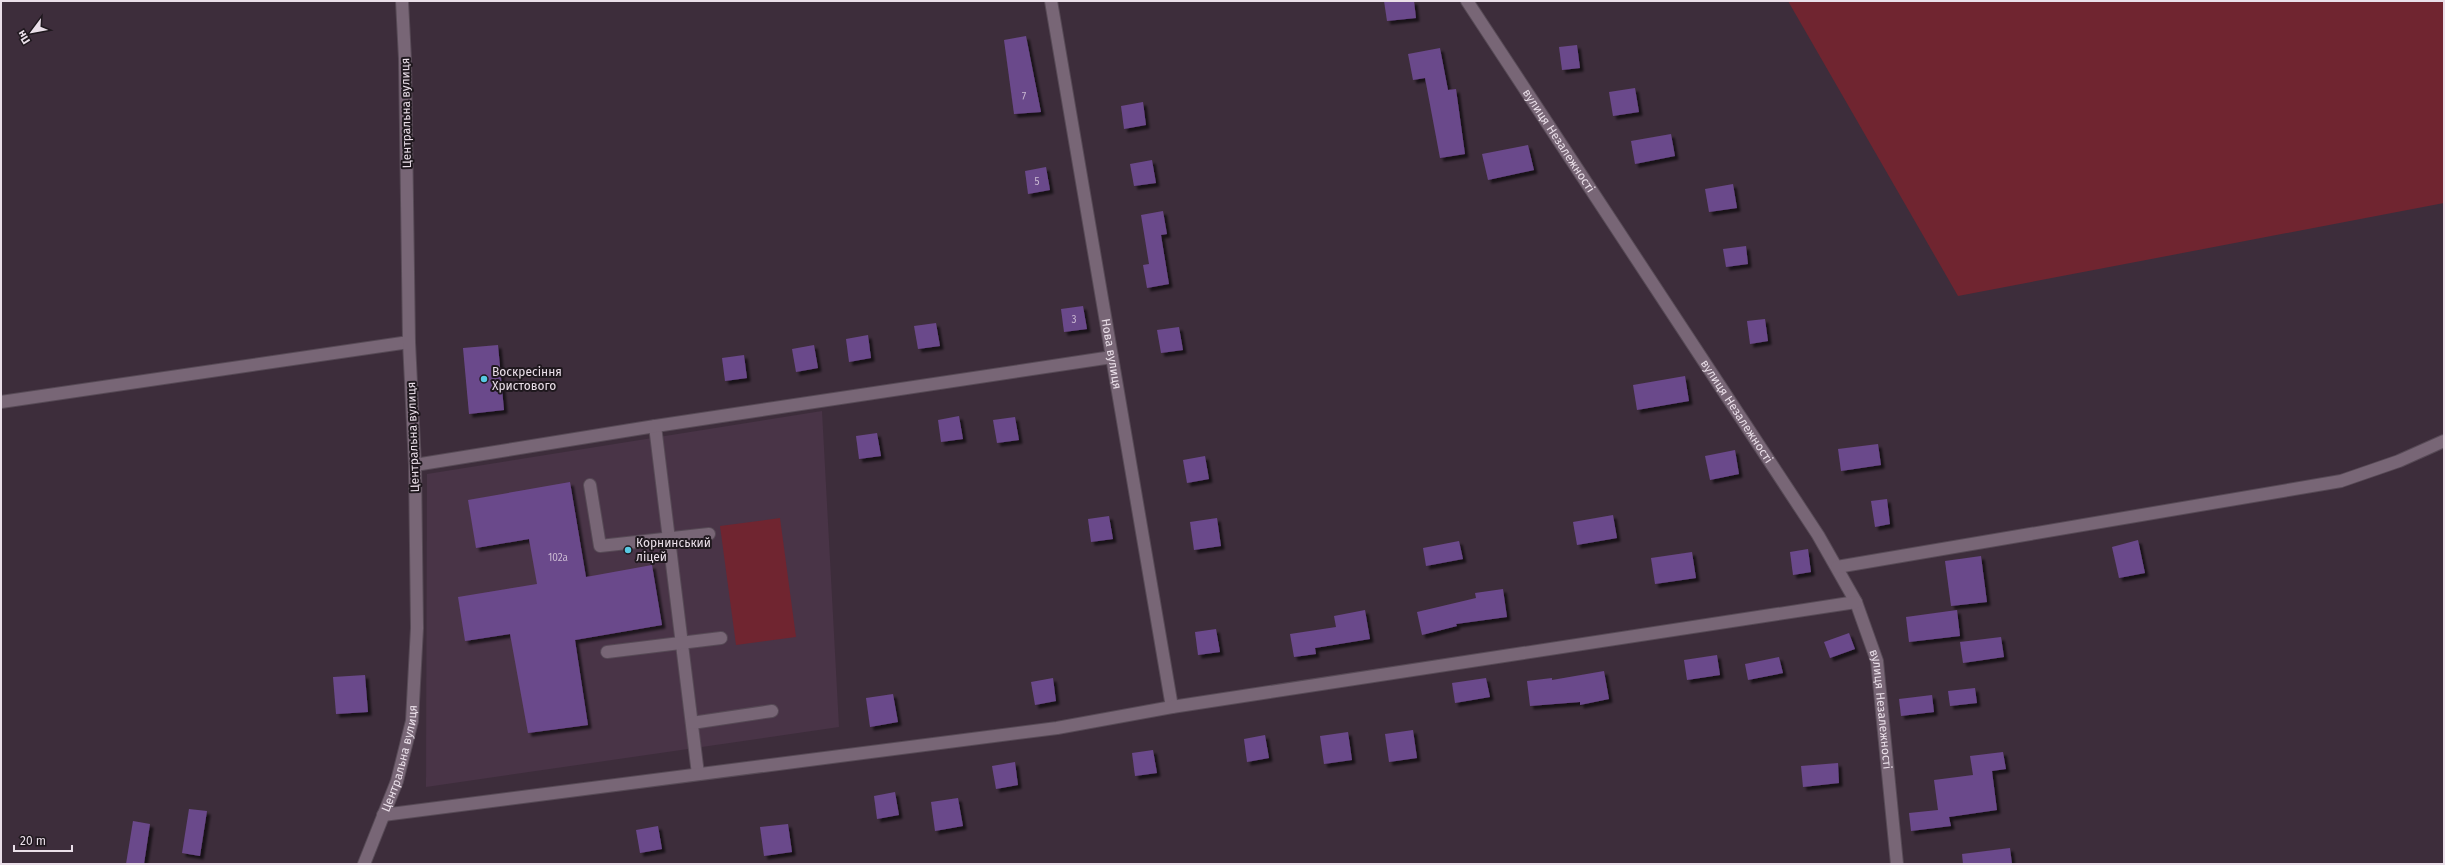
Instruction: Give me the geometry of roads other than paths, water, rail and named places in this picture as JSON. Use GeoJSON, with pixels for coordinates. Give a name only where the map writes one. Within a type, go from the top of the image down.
{"type":"FeatureCollection","features":[{"type":"Feature","properties":{"kind":"street","name":"Центральна вулиця"},"geometry":{"type":"LineString","coordinates":[[364,864],[397,781],[412,721],[417,628],[415,465],[408,342],[405,59],[402,1]]}},
{"type":"Feature","properties":{"kind":"street","name":"Нова вулиця"},"geometry":{"type":"LineString","coordinates":[[1051,1],[1172,707]]}},
{"type":"Feature","properties":{"kind":"street","name":"вулиця Незалежності"},"geometry":{"type":"LineString","coordinates":[[1467,1],[1818,535],[1856,602],[1876,661],[1897,864]]}},
{"type":"Feature","properties":{"kind":"street"},"geometry":{"type":"LineString","coordinates":[[1,402],[408,342]]}},
{"type":"Feature","properties":{"kind":"street"},"geometry":{"type":"LineString","coordinates":[[415,465],[655,426],[1112,357]]}},
{"type":"Feature","properties":{"kind":"street"},"geometry":{"type":"LineString","coordinates":[[655,426],[698,774]]}},
{"type":"Feature","properties":{"kind":"street"},"geometry":{"type":"LineString","coordinates":[[1836,567],[2341,481],[2399,461],[2444,441]]}},
{"type":"Feature","properties":{"kind":"street"},"geometry":{"type":"LineString","coordinates":[[590,485],[600,546],[669,540],[709,534]]}},
{"type":"Feature","properties":{"kind":"street"},"geometry":{"type":"LineString","coordinates":[[383,815],[1057,728],[1172,707],[1856,602]]}},
{"type":"Feature","properties":{"kind":"street"},"geometry":{"type":"LineString","coordinates":[[607,652],[721,638]]}},
{"type":"Feature","properties":{"kind":"street"},"geometry":{"type":"LineString","coordinates":[[692,723],[772,711]]}},
{"type":"Feature","properties":{"kind":"place","name":"Воскресіння Христового"},"geometry":{"type":"Point","coordinates":[484,379]}},
{"type":"Feature","properties":{"kind":"place","name":"Корнинський ліцей"},"geometry":{"type":"Point","coordinates":[628,550]}}]}
